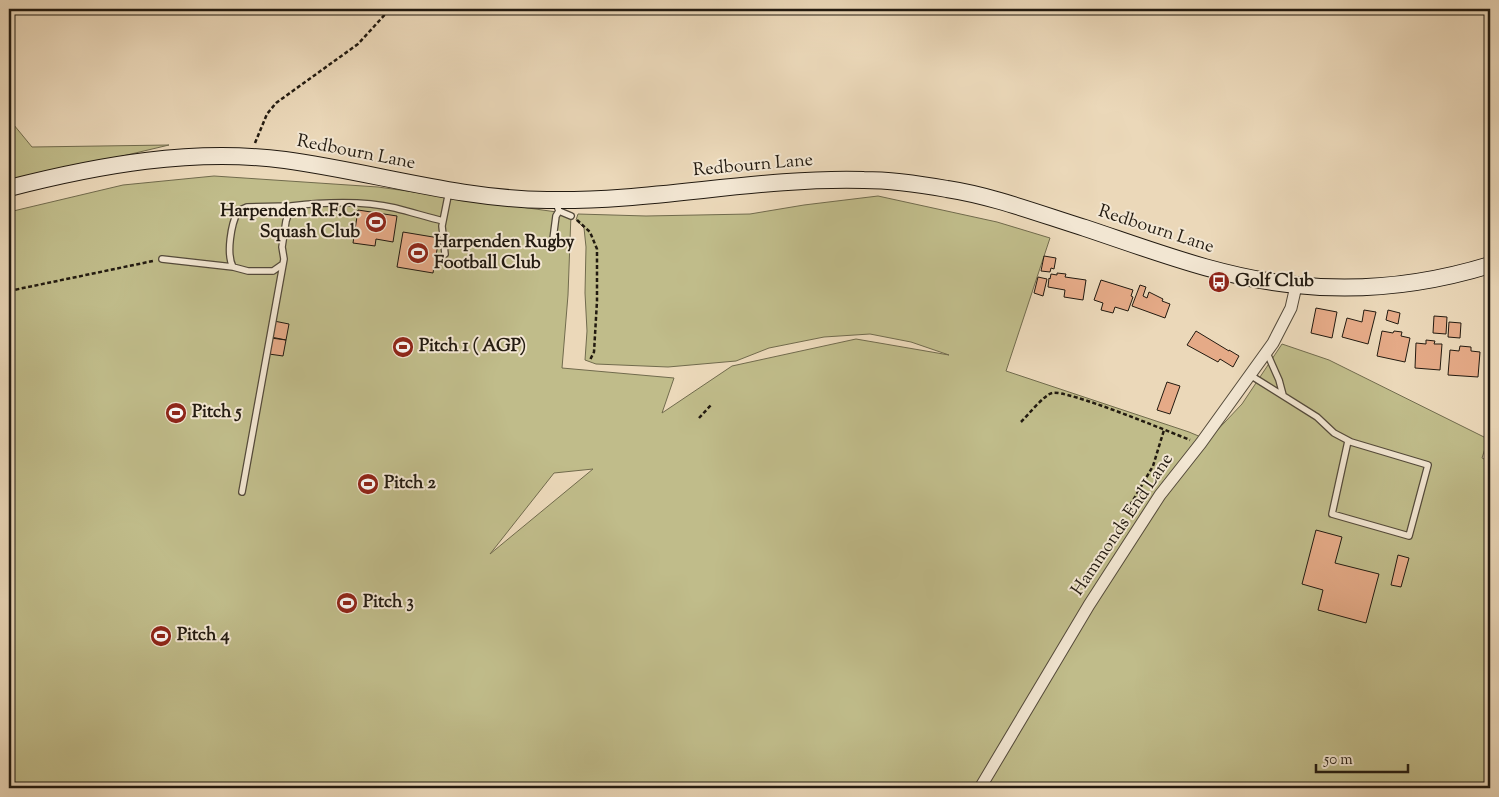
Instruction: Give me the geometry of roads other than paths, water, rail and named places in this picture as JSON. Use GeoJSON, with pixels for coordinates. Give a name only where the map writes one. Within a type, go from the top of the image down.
{"type":"FeatureCollection","features":[{"type":"Feature","properties":{"kind":"main road","name":"Redbourn Lane"},"geometry":{"type":"LineString","coordinates":[[9,188],[79,172],[181,156],[250,156],[339,169],[449,191],[557,206],[640,196],[816,181],[862,180],[898,182],[952,189],[1001,202],[1205,267],[1296,286],[1348,288],[1396,285],[1462,273],[1490,265]]}},
{"type":"Feature","properties":{"kind":"street","name":"Hammonds End Lane"},"geometry":{"type":"LineString","coordinates":[[980,788],[1089,605],[1160,495],[1201,444],[1267,352],[1291,308],[1296,286]]}},
{"type":"Feature","properties":{"kind":"lane"},"geometry":{"type":"LineString","coordinates":[[445,254],[443,221],[449,191]]}},
{"type":"Feature","properties":{"kind":"lane"},"geometry":{"type":"LineString","coordinates":[[233,267],[228,252],[234,218],[238,211],[247,207],[324,203],[361,204],[393,208],[443,221]]}},
{"type":"Feature","properties":{"kind":"lane"},"geometry":{"type":"LineString","coordinates":[[242,492],[284,259],[282,247],[286,221],[292,206]]}},
{"type":"Feature","properties":{"kind":"lane"},"geometry":{"type":"LineString","coordinates":[[553,239],[557,206],[571,216]]}},
{"type":"Feature","properties":{"kind":"lane"},"geometry":{"type":"LineString","coordinates":[[162,259],[233,267],[248,271],[273,271],[283,264]]}},
{"type":"Feature","properties":{"kind":"lane"},"geometry":{"type":"LineString","coordinates":[[1267,352],[1283,395]]}},
{"type":"Feature","properties":{"kind":"lane"},"geometry":{"type":"LineString","coordinates":[[1250,375],[1318,417],[1334,433],[1348,441],[1428,465],[1409,536],[1332,514],[1348,441]]}},
{"type":"Feature","properties":{"kind":"place","name":"Harpenden R.F.C. Squash Club"},"geometry":{"type":"Point","coordinates":[376,222]}},
{"type":"Feature","properties":{"kind":"place","name":"Harpenden Rugby Football Club"},"geometry":{"type":"Point","coordinates":[418,253]}},
{"type":"Feature","properties":{"kind":"place","name":"Golf Club"},"geometry":{"type":"Point","coordinates":[1219,282]}},
{"type":"Feature","properties":{"kind":"place","name":"Pitch 1 ( AGP)"},"geometry":{"type":"Point","coordinates":[403,347]}},
{"type":"Feature","properties":{"kind":"place","name":"Pitch 5"},"geometry":{"type":"Point","coordinates":[176,413]}},
{"type":"Feature","properties":{"kind":"place","name":"Pitch 2"},"geometry":{"type":"Point","coordinates":[368,484]}},
{"type":"Feature","properties":{"kind":"place","name":"Pitch 3"},"geometry":{"type":"Point","coordinates":[347,603]}},
{"type":"Feature","properties":{"kind":"place","name":"Pitch 4"},"geometry":{"type":"Point","coordinates":[161,636]}}]}
